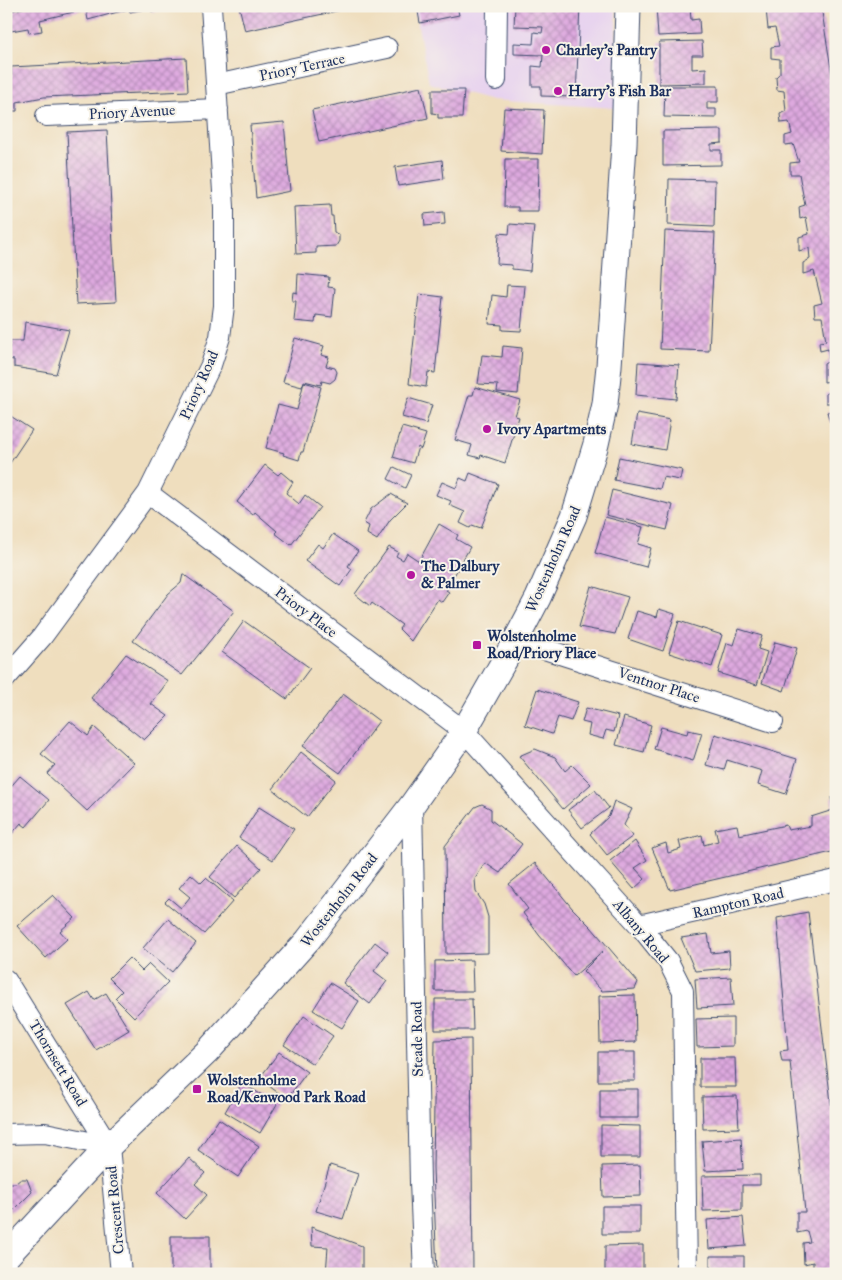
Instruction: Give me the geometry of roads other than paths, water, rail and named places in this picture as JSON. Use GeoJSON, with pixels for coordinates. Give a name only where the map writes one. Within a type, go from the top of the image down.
{"type":"FeatureCollection","features":[{"type":"Feature","properties":{"kind":"street","name":"Priory Road"},"geometry":{"type":"LineString","coordinates":[[6,678],[42,637],[148,493],[211,366],[220,337],[224,306],[224,207],[211,6]]}},
{"type":"Feature","properties":{"kind":"street"},"geometry":{"type":"LineString","coordinates":[[496,6],[496,80]]}},
{"type":"Feature","properties":{"kind":"street","name":"Wostenholm Road"},"geometry":{"type":"LineString","coordinates":[[6,1257],[109,1146],[208,1051],[308,940],[412,805],[464,731],[538,598],[574,516],[596,444],[605,404],[624,145],[628,6]]}},
{"type":"Feature","properties":{"kind":"street","name":"Priory Terrace"},"geometry":{"type":"LineString","coordinates":[[216,86],[387,48]]}},
{"type":"Feature","properties":{"kind":"street","name":"Priory Avenue"},"geometry":{"type":"LineString","coordinates":[[46,116],[218,109]]}},
{"type":"Feature","properties":{"kind":"street","name":"Priory Place"},"geometry":{"type":"LineString","coordinates":[[148,493],[464,731]]}},
{"type":"Feature","properties":{"kind":"street","name":"Ventnor Place"},"geometry":{"type":"LineString","coordinates":[[516,640],[773,722]]}},
{"type":"Feature","properties":{"kind":"street","name":"Albany Road"},"geometry":{"type":"LineString","coordinates":[[464,731],[639,925],[668,961],[683,991],[687,1274]]}},
{"type":"Feature","properties":{"kind":"street","name":"Steade Road"},"geometry":{"type":"LineString","coordinates":[[412,805],[420,1182],[424,1274]]}},
{"type":"Feature","properties":{"kind":"street","name":"Rampton Road"},"geometry":{"type":"LineString","coordinates":[[639,925],[836,880]]}},
{"type":"Feature","properties":{"kind":"street","name":"Thornsett Road"},"geometry":{"type":"LineString","coordinates":[[6,980],[109,1146]]}},
{"type":"Feature","properties":{"kind":"street"},"geometry":{"type":"LineString","coordinates":[[6,1134],[45,1133],[109,1146]]}},
{"type":"Feature","properties":{"kind":"street","name":"Crescent Road"},"geometry":{"type":"LineString","coordinates":[[109,1146],[121,1274]]}},
{"type":"Feature","properties":{"kind":"place","name":"Charley's Pantry"},"geometry":{"type":"Point","coordinates":[546,50]}},
{"type":"Feature","properties":{"kind":"place","name":"Harry's Fish Bar"},"geometry":{"type":"Point","coordinates":[558,91]}},
{"type":"Feature","properties":{"kind":"place","name":"Ivory Apartments"},"geometry":{"type":"Point","coordinates":[487,429]}},
{"type":"Feature","properties":{"kind":"place","name":"The Dalbury & Palmer"},"geometry":{"type":"Point","coordinates":[411,575]}},
{"type":"Feature","properties":{"kind":"place","name":"Wolstenholme Road/Priory Place"},"geometry":{"type":"Point","coordinates":[477,645]}},
{"type":"Feature","properties":{"kind":"place","name":"Wolstenholme Road/Kenwood Park Road"},"geometry":{"type":"Point","coordinates":[197,1089]}}]}
